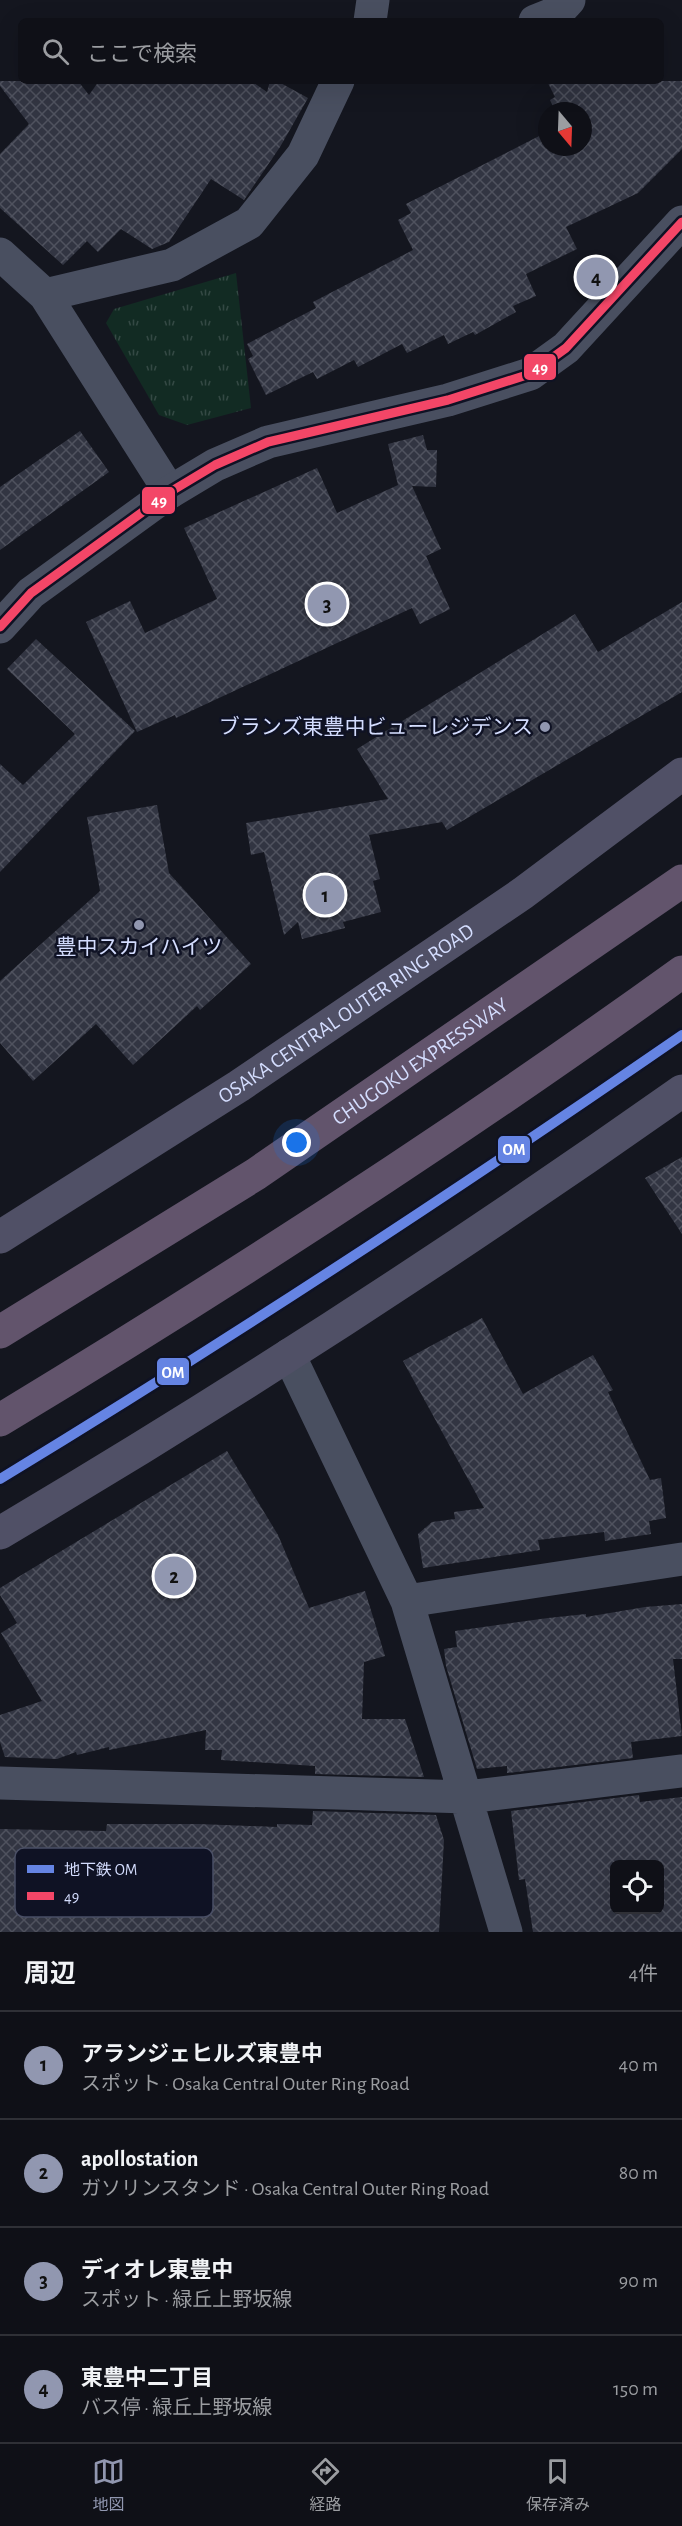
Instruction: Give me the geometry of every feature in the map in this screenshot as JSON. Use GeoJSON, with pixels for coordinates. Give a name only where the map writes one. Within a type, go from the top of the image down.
{"type":"FeatureCollection","features":[{"type":"Feature","properties":{"kind":"highway","name":"CHUGOKU EXPRESSWAY"},"geometry":{"type":"LineString","coordinates":[[0,1332],[256,1174],[682,881]]}},
{"type":"Feature","properties":{"kind":"highway"},"geometry":{"type":"LineString","coordinates":[[0,1420],[210,1290],[478,1116],[682,972]]}},
{"type":"Feature","properties":{"kind":"main road","name":"OSAKA CENTRAL OUTER RING ROAD"},"geometry":{"type":"LineString","coordinates":[[0,1237],[288,1053],[523,893],[682,774]]}},
{"type":"Feature","properties":{"kind":"main road"},"geometry":{"type":"LineString","coordinates":[[0,1533],[289,1355],[595,1153],[682,1091]]}},
{"type":"Feature","properties":{"kind":"street"},"geometry":{"type":"LineString","coordinates":[[370,18],[373,0]]}},
{"type":"Feature","properties":{"kind":"street"},"geometry":{"type":"LineString","coordinates":[[543,18],[558,12],[569,0]]}},
{"type":"Feature","properties":{"kind":"street"},"geometry":{"type":"LineString","coordinates":[[45,295],[172,265],[249,224],[303,155],[337,84]]}},
{"type":"Feature","properties":{"kind":"street"},"geometry":{"type":"LineString","coordinates":[[0,627],[31,593],[170,492],[215,465],[268,442],[448,399],[530,374],[566,348],[682,222]]}},
{"type":"Feature","properties":{"kind":"street"},"geometry":{"type":"LineString","coordinates":[[0,254],[45,295],[170,492]]}},
{"type":"Feature","properties":{"kind":"street"},"geometry":{"type":"LineString","coordinates":[[289,1355],[407,1601],[506,1932]]}},
{"type":"Feature","properties":{"kind":"street"},"geometry":{"type":"LineString","coordinates":[[407,1601],[682,1559]]}},
{"type":"Feature","properties":{"kind":"street"},"geometry":{"type":"LineString","coordinates":[[0,1783],[467,1797],[682,1771]]}},
{"type":"Feature","properties":{"kind":"green space"},"geometry":{"type":"Polygon","coordinates":[[[236,273],[251,408],[187,425],[159,415],[106,323],[114,309],[236,273]]]}},
{"type":"Feature","properties":{"kind":"building"},"geometry":{"type":"Polygon","coordinates":[[[0,81],[18,81],[18,84],[80,84],[89,95],[97,84],[255,84],[267,92],[269,84],[282,84],[308,98],[280,147],[244,200],[211,179],[169,242],[152,249],[121,229],[98,252],[87,241],[63,265],[0,208],[0,154],[29,124],[0,86],[0,81]]]}},
{"type":"Feature","properties":{"kind":"building"},"geometry":{"type":"Polygon","coordinates":[[[664,81],[682,81],[682,149],[638,193],[566,227],[577,249],[526,274],[536,296],[513,306],[516,312],[475,335],[473,332],[448,344],[444,335],[407,353],[402,344],[358,367],[354,360],[317,379],[313,372],[266,395],[248,359],[253,356],[247,344],[316,308],[313,302],[413,250],[398,220],[411,213],[406,204],[538,137],[538,156],[592,156],[592,102],[551,102],[550,100],[555,97],[548,84],[664,84],[664,81]]]}},
{"type":"Feature","properties":{"kind":"building"},"geometry":{"type":"Polygon","coordinates":[[[80,431],[109,472],[0,550],[0,487],[80,431]]]}},
{"type":"Feature","properties":{"kind":"building"},"geometry":{"type":"Polygon","coordinates":[[[423,435],[427,450],[437,450],[436,487],[412,486],[441,549],[426,556],[450,609],[420,624],[412,608],[176,718],[175,715],[137,732],[86,622],[130,601],[145,633],[217,599],[184,528],[317,468],[337,513],[398,485],[388,444],[423,435]]]}},
{"type":"Feature","properties":{"kind":"building"},"geometry":{"type":"Polygon","coordinates":[[[682,602],[682,692],[447,830],[442,822],[369,835],[380,879],[373,881],[381,912],[343,922],[345,928],[302,939],[298,922],[284,935],[264,852],[251,855],[246,823],[388,799],[357,749],[575,614],[598,652],[682,602]]]}},
{"type":"Feature","properties":{"kind":"building"},"geometry":{"type":"Polygon","coordinates":[[[36,639],[135,731],[0,872],[0,764],[23,785],[75,734],[7,669],[36,639]]]}},
{"type":"Feature","properties":{"kind":"building","name":"豊中スカイハイツ"},"geometry":{"type":"Polygon","coordinates":[[[157,805],[169,873],[251,964],[200,1010],[197,1006],[133,1065],[96,1024],[33,1081],[0,1043],[0,981],[100,891],[87,817],[157,805]]]}},
{"type":"Feature","properties":{"kind":"building"},"geometry":{"type":"Polygon","coordinates":[[[682,1157],[682,1234],[645,1178],[682,1157]]]}},
{"type":"Feature","properties":{"kind":"building"},"geometry":{"type":"Polygon","coordinates":[[[482,1318],[523,1394],[593,1355],[613,1390],[608,1392],[650,1480],[661,1478],[666,1518],[649,1521],[651,1534],[605,1541],[604,1532],[538,1540],[540,1550],[423,1568],[418,1534],[432,1522],[455,1519],[454,1512],[484,1508],[403,1361],[482,1318]]]}},
{"type":"Feature","properties":{"kind":"building"},"geometry":{"type":"Polygon","coordinates":[[[227,1451],[278,1535],[309,1608],[365,1591],[385,1656],[364,1662],[362,1719],[405,1719],[424,1777],[315,1774],[315,1766],[221,1760],[222,1750],[205,1750],[206,1730],[109,1750],[109,1747],[77,1755],[76,1752],[57,1759],[5,1757],[0,1742],[0,1715],[42,1701],[1,1633],[17,1623],[0,1595],[0,1588],[227,1451]]]}},
{"type":"Feature","properties":{"kind":"building"},"geometry":{"type":"Polygon","coordinates":[[[682,1604],[682,1659],[673,1659],[682,1736],[631,1742],[633,1758],[507,1773],[507,1766],[477,1769],[446,1666],[444,1649],[457,1647],[455,1631],[548,1618],[586,1614],[586,1617],[645,1607],[682,1604]]]}},
{"type":"Feature","properties":{"kind":"building"},"geometry":{"type":"Polygon","coordinates":[[[639,1795],[640,1802],[682,1797],[682,1932],[533,1932],[525,1879],[519,1880],[511,1811],[639,1795]]]}},
{"type":"Feature","properties":{"kind":"building"},"geometry":{"type":"Polygon","coordinates":[[[313,1811],[436,1815],[444,1840],[439,1932],[0,1932],[0,1829],[106,1831],[107,1824],[277,1827],[277,1824],[312,1825],[313,1811]]]}},
{"type":"Feature","properties":{"kind":"metro line","name":"OM"},"geometry":{"type":"LineString","coordinates":[[0,1479],[173,1372],[344,1262],[514,1150],[682,1035]]}},
{"type":"Feature","properties":{"kind":"transit line","name":"49"},"geometry":{"type":"LineString","coordinates":[[0,627],[31,593],[170,492],[215,465],[268,442],[448,400],[530,374],[566,348],[682,222]]}},
{"type":"Feature","properties":{"kind":"place","name":"東豊中二丁目"},"geometry":{"type":"Point","coordinates":[596,277]}},
{"type":"Feature","properties":{"kind":"place","name":"ディオレ東豊中"},"geometry":{"type":"Point","coordinates":[327,604]}},
{"type":"Feature","properties":{"kind":"place","name":"ブランズ東豊中ビューレジデンス"},"geometry":{"type":"Point","coordinates":[545,727]}},
{"type":"Feature","properties":{"kind":"place","name":"アランジェヒルズ東豊中"},"geometry":{"type":"Point","coordinates":[325,895]}},
{"type":"Feature","properties":{"kind":"place","name":"豊中スカイハイツ"},"geometry":{"type":"Point","coordinates":[139,925]}},
{"type":"Feature","properties":{"kind":"place","name":"apollostation"},"geometry":{"type":"Point","coordinates":[174,1576]}}]}
